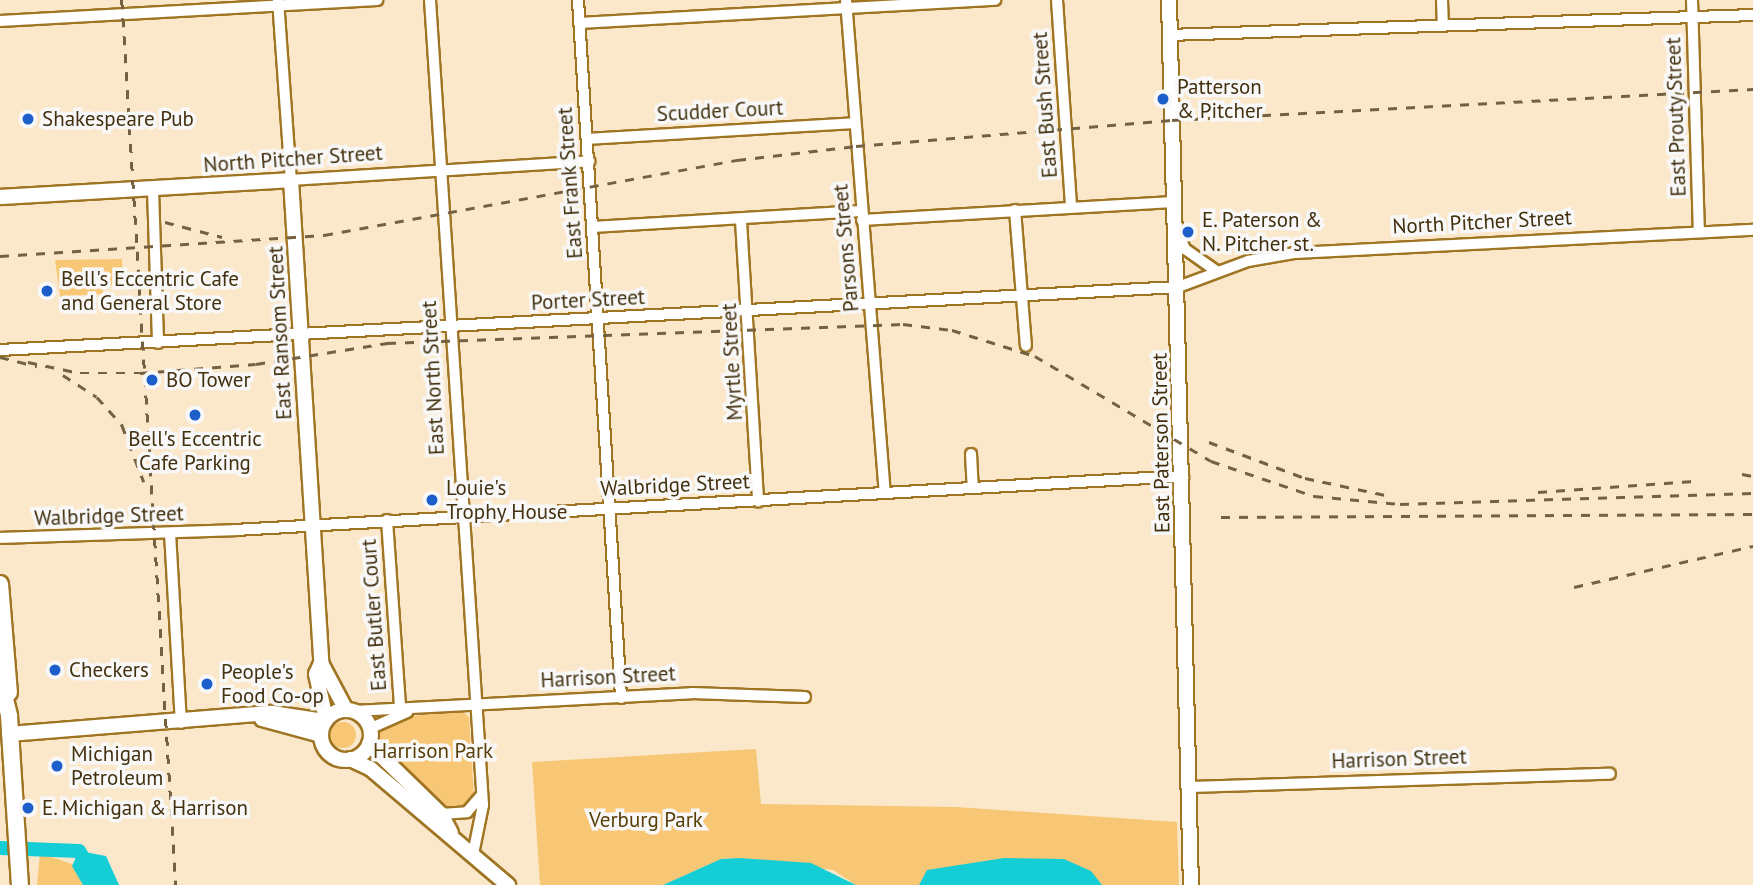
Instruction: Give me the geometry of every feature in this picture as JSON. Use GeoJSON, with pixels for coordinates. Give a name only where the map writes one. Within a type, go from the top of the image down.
{"type":"FeatureCollection","features":[{"type":"Feature","properties":{"kind":"main road"},"geometry":{"type":"LineString","coordinates":[[0,584],[9,716],[5,734],[20,885]]}},
{"type":"Feature","properties":{"kind":"main road"},"geometry":{"type":"LineString","coordinates":[[0,679],[9,716]]}},
{"type":"Feature","properties":{"kind":"street"},"geometry":{"type":"LineString","coordinates":[[0,21],[278,3],[377,0]]}},
{"type":"Feature","properties":{"kind":"street","name":"East North Street"},"geometry":{"type":"LineString","coordinates":[[430,0],[473,704],[481,796],[474,854]]}},
{"type":"Feature","properties":{"kind":"street","name":"East Frank Street"},"geometry":{"type":"LineString","coordinates":[[578,0],[621,698]]}},
{"type":"Feature","properties":{"kind":"street"},"geometry":{"type":"LineString","coordinates":[[579,23],[846,4],[995,0]]}},
{"type":"Feature","properties":{"kind":"street","name":"East Bush Street"},"geometry":{"type":"LineString","coordinates":[[1057,0],[1071,208]]}},
{"type":"Feature","properties":{"kind":"street","name":"East Paterson Street"},"geometry":{"type":"LineString","coordinates":[[1169,0],[1183,476],[1191,885]]}},
{"type":"Feature","properties":{"kind":"street"},"geometry":{"type":"LineString","coordinates":[[1442,0],[1443,25]]}},
{"type":"Feature","properties":{"kind":"street","name":"East Prouty Street"},"geometry":{"type":"LineString","coordinates":[[1692,0],[1699,232]]}},
{"type":"Feature","properties":{"kind":"street","name":"East Ransom Street"},"geometry":{"type":"LineString","coordinates":[[278,3],[302,335],[321,663],[316,674],[324,725]]}},
{"type":"Feature","properties":{"kind":"street","name":"Parsons Street"},"geometry":{"type":"LineString","coordinates":[[846,4],[885,492]]}},
{"type":"Feature","properties":{"kind":"street"},"geometry":{"type":"LineString","coordinates":[[1169,35],[1753,15]]}},
{"type":"Feature","properties":{"kind":"street","name":"Scudder Court"},"geometry":{"type":"LineString","coordinates":[[587,139],[854,122]]}},
{"type":"Feature","properties":{"kind":"street","name":"North Pitcher Street"},"geometry":{"type":"LineString","coordinates":[[0,197],[153,190],[589,161]]}},
{"type":"Feature","properties":{"kind":"street"},"geometry":{"type":"LineString","coordinates":[[153,190],[158,343]]}},
{"type":"Feature","properties":{"kind":"street"},"geometry":{"type":"LineString","coordinates":[[593,227],[1173,202]]}},
{"type":"Feature","properties":{"kind":"street"},"geometry":{"type":"LineString","coordinates":[[1015,210],[1027,346]]}},
{"type":"Feature","properties":{"kind":"street","name":"Myrtle Street"},"geometry":{"type":"LineString","coordinates":[[741,221],[758,501]]}},
{"type":"Feature","properties":{"kind":"street"},"geometry":{"type":"LineString","coordinates":[[1174,224],[1185,249],[1216,271]]}},
{"type":"Feature","properties":{"kind":"street","name":"North Pitcher Street"},"geometry":{"type":"LineString","coordinates":[[1178,287],[1216,271],[1305,252],[1753,230]]}},
{"type":"Feature","properties":{"kind":"street","name":"Porter Street"},"geometry":{"type":"LineString","coordinates":[[0,350],[1178,287]]}},
{"type":"Feature","properties":{"kind":"street"},"geometry":{"type":"LineString","coordinates":[[971,454],[973,487]]}},
{"type":"Feature","properties":{"kind":"street","name":"Walbridge Street"},"geometry":{"type":"LineString","coordinates":[[0,538],[170,533],[1183,476]]}},
{"type":"Feature","properties":{"kind":"street","name":"East Butler Court"},"geometry":{"type":"LineString","coordinates":[[387,520],[400,707]]}},
{"type":"Feature","properties":{"kind":"street"},"geometry":{"type":"LineString","coordinates":[[170,533],[181,723]]}},
{"type":"Feature","properties":{"kind":"street","name":"East Ransom Street"},"geometry":{"type":"LineString","coordinates":[[321,663],[369,736],[441,814],[451,834]]}},
{"type":"Feature","properties":{"kind":"street","name":"Harrison Street"},"geometry":{"type":"LineString","coordinates":[[350,710],[621,698],[805,697]]}},
{"type":"Feature","properties":{"kind":"street","name":"Harrison Street"},"geometry":{"type":"LineString","coordinates":[[369,736],[414,708]]}},
{"type":"Feature","properties":{"kind":"street"},"geometry":{"type":"LineString","coordinates":[[5,734],[262,719],[272,713],[324,725],[350,710]]}},
{"type":"Feature","properties":{"kind":"street"},"geometry":{"type":"LineString","coordinates":[[324,725],[333,756],[350,759],[451,834],[508,885]]}},
{"type":"Feature","properties":{"kind":"street"},"geometry":{"type":"LineString","coordinates":[[350,759],[369,736]]}},
{"type":"Feature","properties":{"kind":"street","name":"Harrison Street"},"geometry":{"type":"LineString","coordinates":[[1188,787],[1610,774]]}},
{"type":"Feature","properties":{"kind":"street"},"geometry":{"type":"LineString","coordinates":[[441,814],[462,814],[481,796]]}},
{"type":"Feature","properties":{"kind":"green space"},"geometry":{"type":"Polygon","coordinates":[[[122,259],[123,284],[103,286],[103,294],[81,295],[81,307],[62,308],[55,260],[122,259]]]}},
{"type":"Feature","properties":{"kind":"green space","name":"Harrison Park"},"geometry":{"type":"Polygon","coordinates":[[[462,711],[469,717],[474,796],[465,809],[446,810],[381,747],[378,734],[394,718],[462,711]]]}},
{"type":"Feature","properties":{"kind":"green space"},"geometry":{"type":"Polygon","coordinates":[[[343,722],[352,726],[356,735],[352,744],[343,748],[334,744],[330,735],[334,726],[343,722]]]}},
{"type":"Feature","properties":{"kind":"green space","name":"Verburg Park"},"geometry":{"type":"Polygon","coordinates":[[[756,749],[761,804],[956,807],[1177,822],[1179,885],[856,885],[833,870],[739,858],[721,859],[663,885],[540,885],[532,762],[756,749]]]}},
{"type":"Feature","properties":{"kind":"green space"},"geometry":{"type":"Polygon","coordinates":[[[40,853],[72,864],[83,885],[37,885],[40,853]]]}},
{"type":"Feature","properties":{"kind":"water"},"geometry":{"type":"Polygon","coordinates":[[[79,851],[106,856],[119,885],[83,885],[72,866],[79,851]]]}},
{"type":"Feature","properties":{"kind":"water"},"geometry":{"type":"Polygon","coordinates":[[[1004,858],[1064,859],[1091,871],[1102,885],[919,885],[927,870],[1004,858]]]}},
{"type":"Feature","properties":{"kind":"water"},"geometry":{"type":"Polygon","coordinates":[[[721,859],[811,863],[856,885],[663,885],[721,859]]]}},
{"type":"Feature","properties":{"kind":"waterway"},"geometry":{"type":"LineString","coordinates":[[0,848],[79,851],[100,885]]}},
{"type":"Feature","properties":{"kind":"railway"},"geometry":{"type":"LineString","coordinates":[[122,0],[176,885]]}},
{"type":"Feature","properties":{"kind":"railway"},"geometry":{"type":"LineString","coordinates":[[0,256],[324,235],[737,160],[856,146],[1172,120],[1753,89]]}},
{"type":"Feature","properties":{"kind":"railway"},"geometry":{"type":"LineString","coordinates":[[165,222],[222,237]]}},
{"type":"Feature","properties":{"kind":"railway"},"geometry":{"type":"LineString","coordinates":[[28,362],[80,373],[140,373],[256,364],[387,343],[903,324],[952,330],[1035,356],[1211,461],[1314,496],[1400,504],[1753,493]]}},
{"type":"Feature","properties":{"kind":"railway"},"geometry":{"type":"LineString","coordinates":[[0,357],[37,366]]}},
{"type":"Feature","properties":{"kind":"railway"},"geometry":{"type":"LineString","coordinates":[[63,375],[97,397],[122,425],[144,482]]}},
{"type":"Feature","properties":{"kind":"railway"},"geometry":{"type":"LineString","coordinates":[[1209,442],[1305,478],[1390,496]]}},
{"type":"Feature","properties":{"kind":"railway"},"geometry":{"type":"LineString","coordinates":[[1742,474],[1753,476]]}},
{"type":"Feature","properties":{"kind":"railway"},"geometry":{"type":"LineString","coordinates":[[1538,492],[1694,481]]}},
{"type":"Feature","properties":{"kind":"railway"},"geometry":{"type":"LineString","coordinates":[[1221,517],[1753,514]]}},
{"type":"Feature","properties":{"kind":"railway"},"geometry":{"type":"LineString","coordinates":[[1574,587],[1753,546]]}},
{"type":"Feature","properties":{"kind":"place","name":"Patterson & Pitcher"},"geometry":{"type":"Point","coordinates":[1163,99]}},
{"type":"Feature","properties":{"kind":"place","name":"Shakespeare Pub"},"geometry":{"type":"Point","coordinates":[28,119]}},
{"type":"Feature","properties":{"kind":"place","name":"E. Paterson & N. Pitcher st."},"geometry":{"type":"Point","coordinates":[1188,232]}},
{"type":"Feature","properties":{"kind":"place","name":"Bell's Eccentric Cafe and General Store"},"geometry":{"type":"Point","coordinates":[47,291]}},
{"type":"Feature","properties":{"kind":"place","name":"BO Tower"},"geometry":{"type":"Point","coordinates":[152,380]}},
{"type":"Feature","properties":{"kind":"place","name":"Bell's Eccentric Cafe Parking"},"geometry":{"type":"Point","coordinates":[195,415]}},
{"type":"Feature","properties":{"kind":"place","name":"Louie's Trophy House"},"geometry":{"type":"Point","coordinates":[432,500]}},
{"type":"Feature","properties":{"kind":"place","name":"Checkers"},"geometry":{"type":"Point","coordinates":[55,670]}},
{"type":"Feature","properties":{"kind":"place","name":"People's Food Co-op"},"geometry":{"type":"Point","coordinates":[207,684]}},
{"type":"Feature","properties":{"kind":"place","name":"Michigan Petroleum"},"geometry":{"type":"Point","coordinates":[57,766]}},
{"type":"Feature","properties":{"kind":"place","name":"E. Michigan & Harrison"},"geometry":{"type":"Point","coordinates":[28,808]}}]}
